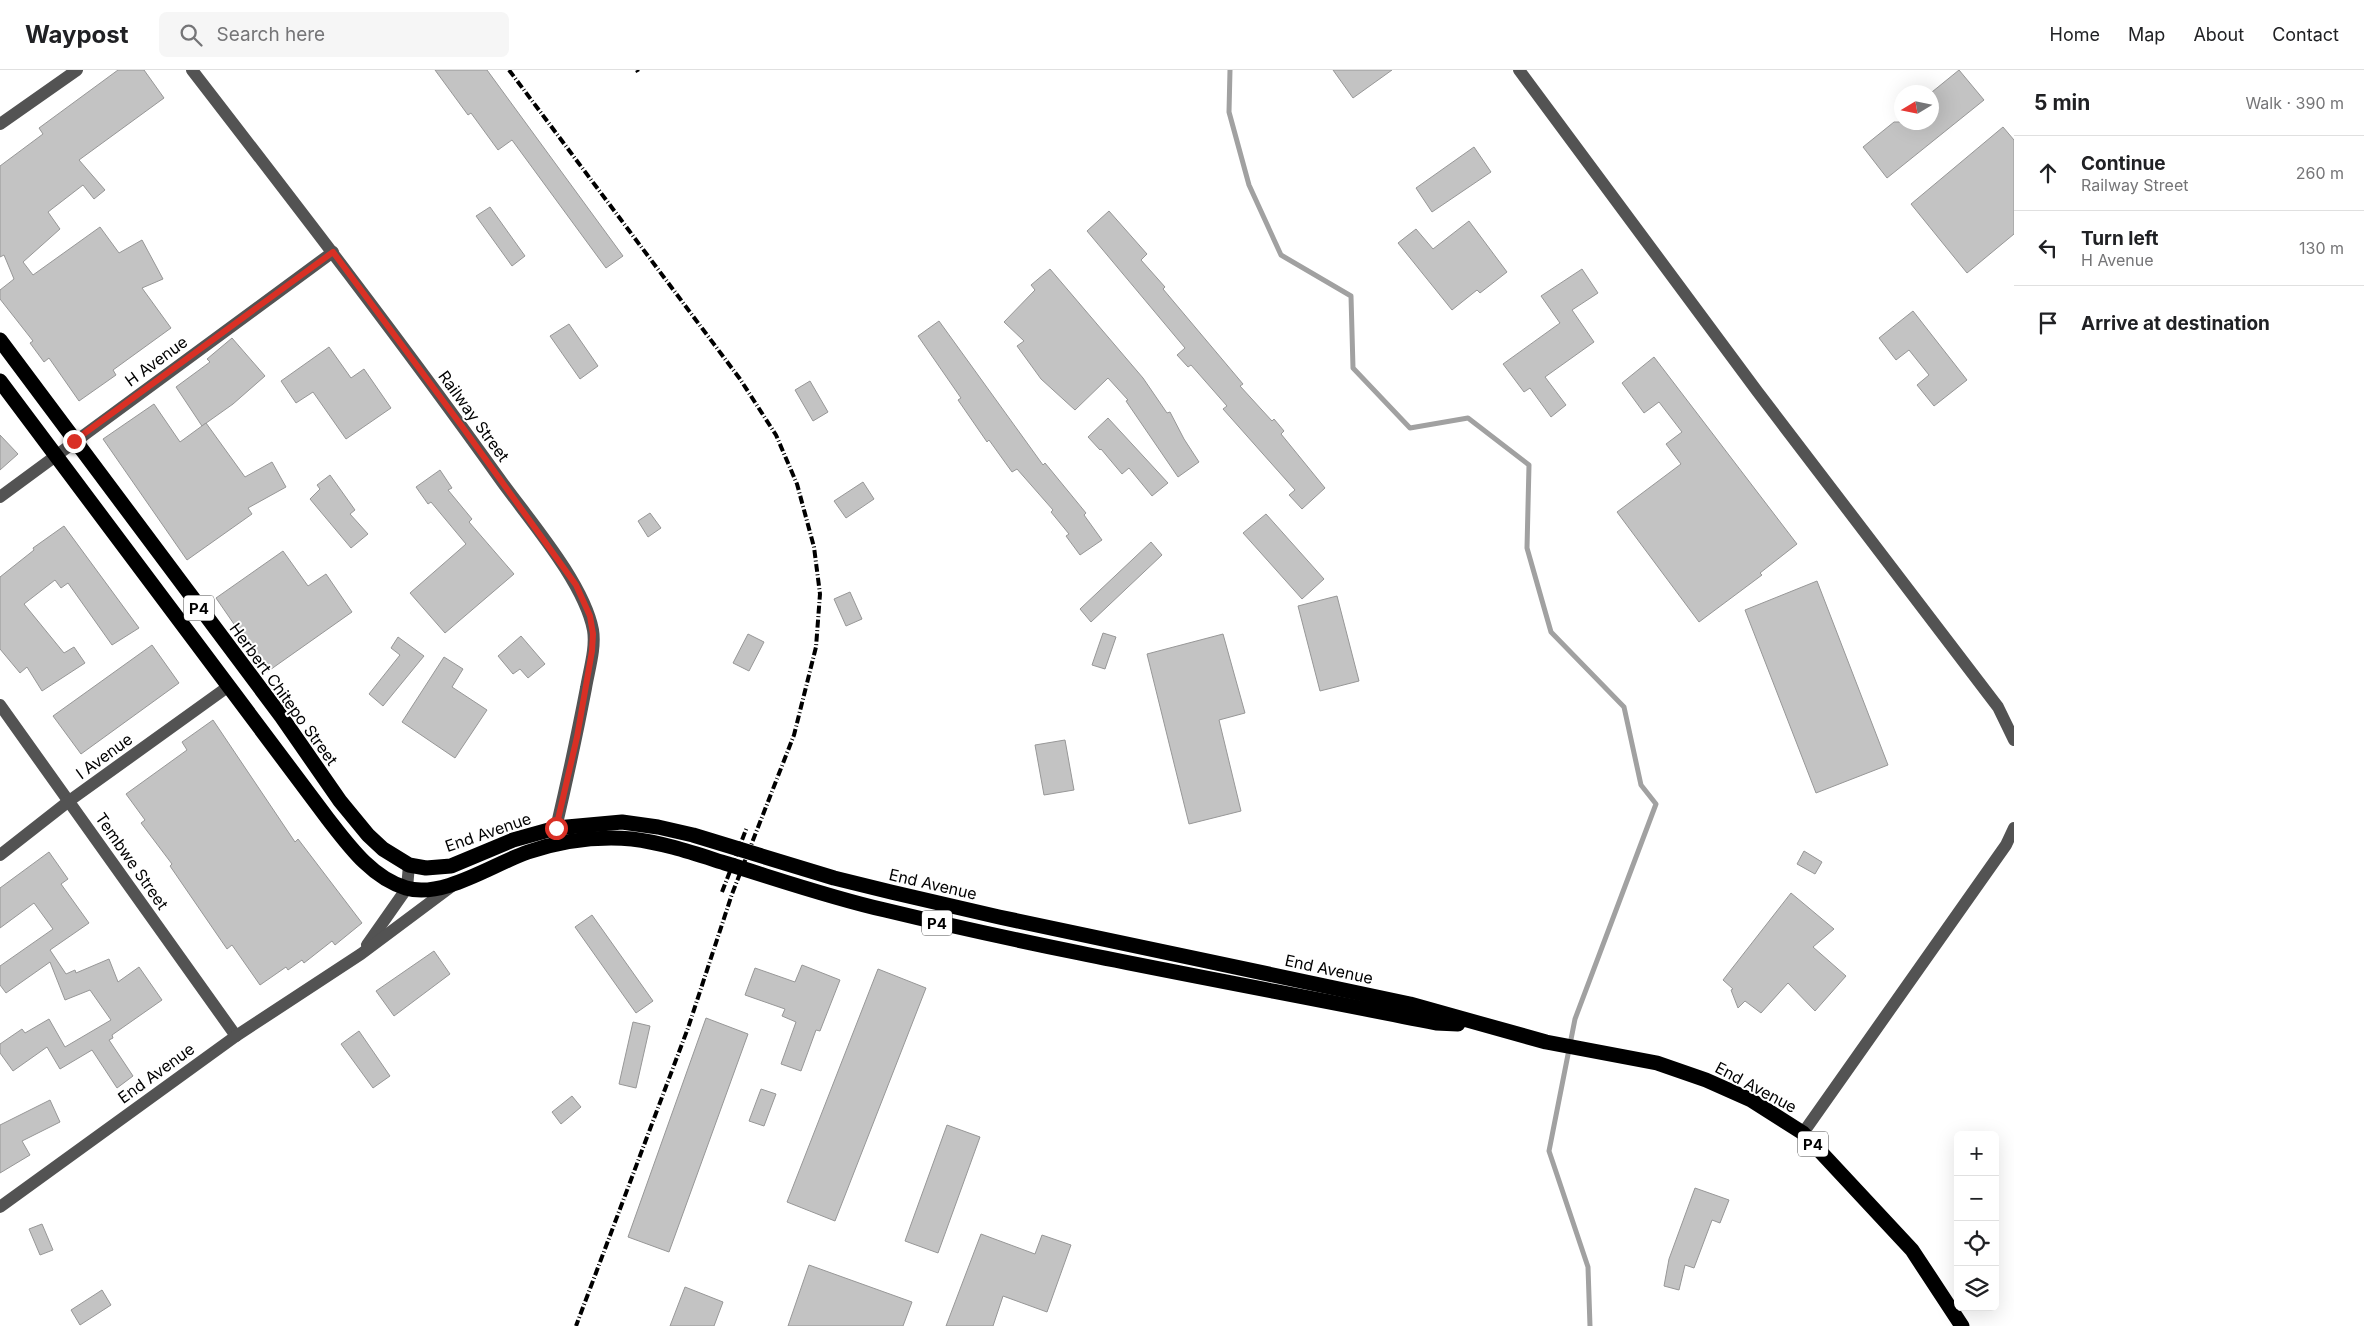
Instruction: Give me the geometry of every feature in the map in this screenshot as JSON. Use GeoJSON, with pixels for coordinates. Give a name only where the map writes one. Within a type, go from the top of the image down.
{"type":"FeatureCollection","features":[{"type":"Feature","properties":{"kind":"highway","name":"Herbert Chitepo Street"},"geometry":{"type":"LineString","coordinates":[[0,340],[280,716],[340,801],[378,844],[409,865]]}},
{"type":"Feature","properties":{"kind":"highway","name":"P4"},"geometry":{"type":"LineString","coordinates":[[0,380],[355,852],[378,873],[407,888]]}},
{"type":"Feature","properties":{"kind":"highway","name":"End Avenue"},"geometry":{"type":"LineString","coordinates":[[409,865],[426,868],[451,866],[513,840],[556,828],[622,822],[658,827],[693,835],[834,878],[881,890],[999,917],[1410,1004],[1546,1042],[1657,1063],[1706,1080],[1751,1100],[1803,1133],[1912,1250],[1962,1326]]}},
{"type":"Feature","properties":{"kind":"highway","name":"End Avenue"},"geometry":{"type":"LineString","coordinates":[[407,888],[430,889],[457,883],[529,852],[579,840],[615,838],[648,841],[684,849],[861,905],[972,932],[1436,1023],[1477,1024]]}},
{"type":"Feature","properties":{"kind":"street"},"geometry":{"type":"LineString","coordinates":[[0,124],[77,70]]}},
{"type":"Feature","properties":{"kind":"street","name":"Railway Street"},"geometry":{"type":"LineString","coordinates":[[192,70],[333,252],[461,425],[570,577],[590,616],[593,634],[592,651],[577,737],[556,828]]}},
{"type":"Feature","properties":{"kind":"street"},"geometry":{"type":"LineString","coordinates":[[1519,70],[1757,391],[1998,707],[2014,740]]}},
{"type":"Feature","properties":{"kind":"street","name":"H Avenue"},"geometry":{"type":"LineString","coordinates":[[0,497],[57,457],[74,441],[333,252]]}},
{"type":"Feature","properties":{"kind":"street","name":"I Avenue"},"geometry":{"type":"LineString","coordinates":[[0,855],[69,801],[229,686]]}},
{"type":"Feature","properties":{"kind":"street","name":"Tembwe Street"},"geometry":{"type":"LineString","coordinates":[[0,705],[236,1036]]}},
{"type":"Feature","properties":{"kind":"street"},"geometry":{"type":"LineString","coordinates":[[1803,1133],[2006,845],[2014,828]]}},
{"type":"Feature","properties":{"kind":"street","name":"End Avenue"},"geometry":{"type":"LineString","coordinates":[[361,954],[407,888],[409,865]]}},
{"type":"Feature","properties":{"kind":"street","name":"End Avenue"},"geometry":{"type":"LineString","coordinates":[[0,1207],[236,1036],[361,954],[457,883]]}},
{"type":"Feature","properties":{"kind":"building"},"geometry":{"type":"Polygon","coordinates":[[[118,70],[144,70],[164,98],[79,160],[105,190],[94,199],[83,185],[48,212],[60,229],[23,262],[33,275],[100,227],[119,253],[142,240],[163,279],[142,288],[171,328],[113,370],[116,375],[79,401],[49,358],[44,362],[30,343],[33,341],[0,299],[0,290],[14,279],[4,255],[0,257],[0,166],[43,134],[39,128],[118,70]]]}},
{"type":"Feature","properties":{"kind":"building"},"geometry":{"type":"Polygon","coordinates":[[[435,70],[487,70],[623,256],[606,268],[512,140],[498,150],[471,113],[468,115],[435,70]]]}},
{"type":"Feature","properties":{"kind":"building"},"geometry":{"type":"Polygon","coordinates":[[[1333,70],[1392,70],[1353,98],[1333,70]]]}},
{"type":"Feature","properties":{"kind":"building"},"geometry":{"type":"Polygon","coordinates":[[[1959,70],[1984,100],[1887,178],[1863,147],[1894,122],[1894,130],[1939,130],[1939,86],[1959,70]]]}},
{"type":"Feature","properties":{"kind":"building"},"geometry":{"type":"Polygon","coordinates":[[[2003,127],[2014,140],[2014,234],[1967,273],[1911,204],[2003,127]]]}},
{"type":"Feature","properties":{"kind":"building"},"geometry":{"type":"Polygon","coordinates":[[[1474,147],[1491,172],[1432,212],[1416,188],[1474,147]]]}},
{"type":"Feature","properties":{"kind":"building"},"geometry":{"type":"Polygon","coordinates":[[[490,207],[525,256],[512,266],[476,216],[490,207]]]}},
{"type":"Feature","properties":{"kind":"building"},"geometry":{"type":"Polygon","coordinates":[[[1109,211],[1147,254],[1141,260],[1165,287],[1163,289],[1243,384],[1240,386],[1272,421],[1274,419],[1284,431],[1281,434],[1325,488],[1302,509],[1289,495],[1295,490],[1223,409],[1227,406],[1191,365],[1188,367],[1177,355],[1185,348],[1087,231],[1109,211]]]}},
{"type":"Feature","properties":{"kind":"building"},"geometry":{"type":"Polygon","coordinates":[[[1469,221],[1507,272],[1480,293],[1477,290],[1452,310],[1398,243],[1416,229],[1433,249],[1469,221]]]}},
{"type":"Feature","properties":{"kind":"building"},"geometry":{"type":"Polygon","coordinates":[[[1050,269],[1143,378],[1167,413],[1170,412],[1199,462],[1178,477],[1126,401],[1128,400],[1108,378],[1075,410],[1041,379],[1017,346],[1024,341],[1004,322],[1035,290],[1031,285],[1050,269]]]}},
{"type":"Feature","properties":{"kind":"building"},"geometry":{"type":"Polygon","coordinates":[[[1582,269],[1598,293],[1572,310],[1594,342],[1545,377],[1566,405],[1551,417],[1530,388],[1524,392],[1503,364],[1560,323],[1541,296],[1582,269]]]}},
{"type":"Feature","properties":{"kind":"building"},"geometry":{"type":"Polygon","coordinates":[[[1913,311],[1967,380],[1934,406],[1917,385],[1929,375],[1909,350],[1896,360],[1879,338],[1913,311]]]}},
{"type":"Feature","properties":{"kind":"building"},"geometry":{"type":"Polygon","coordinates":[[[939,321],[1043,465],[1045,463],[1086,513],[1084,515],[1102,540],[1080,555],[1066,536],[1069,534],[1051,512],[1053,510],[1017,469],[1012,472],[989,440],[987,442],[958,400],[961,398],[918,336],[939,321]]]}},
{"type":"Feature","properties":{"kind":"building"},"geometry":{"type":"Polygon","coordinates":[[[569,324],[598,366],[580,379],[550,336],[569,324]]]}},
{"type":"Feature","properties":{"kind":"building"},"geometry":{"type":"Polygon","coordinates":[[[232,338],[265,376],[233,404],[202,426],[176,387],[210,362],[207,359],[232,338]]]}},
{"type":"Feature","properties":{"kind":"building"},"geometry":{"type":"Polygon","coordinates":[[[329,347],[351,378],[364,369],[391,408],[346,439],[313,392],[296,403],[281,381],[329,347]]]}},
{"type":"Feature","properties":{"kind":"building"},"geometry":{"type":"Polygon","coordinates":[[[1654,357],[1797,544],[1760,573],[1762,575],[1699,622],[1617,512],[1681,464],[1666,444],[1682,432],[1659,402],[1644,413],[1622,383],[1654,357]]]}},
{"type":"Feature","properties":{"kind":"building"},"geometry":{"type":"Polygon","coordinates":[[[810,381],[828,412],[813,421],[795,390],[810,381]]]}},
{"type":"Feature","properties":{"kind":"building"},"geometry":{"type":"Polygon","coordinates":[[[154,404],[180,442],[206,423],[245,477],[272,462],[286,487],[248,508],[252,514],[187,560],[103,439],[154,404]]]}},
{"type":"Feature","properties":{"kind":"building"},"geometry":{"type":"Polygon","coordinates":[[[1108,418],[1168,483],[1152,496],[1129,468],[1122,474],[1088,437],[1108,418]]]}},
{"type":"Feature","properties":{"kind":"building"},"geometry":{"type":"Polygon","coordinates":[[[0,435],[18,454],[0,470],[0,435]]]}},
{"type":"Feature","properties":{"kind":"building"},"geometry":{"type":"Polygon","coordinates":[[[440,470],[452,488],[448,490],[472,519],[469,522],[514,574],[445,633],[410,593],[466,544],[431,502],[428,504],[416,487],[440,470]]]}},
{"type":"Feature","properties":{"kind":"building"},"geometry":{"type":"Polygon","coordinates":[[[330,475],[355,510],[350,514],[368,534],[351,548],[310,499],[320,489],[317,485],[330,475]]]}},
{"type":"Feature","properties":{"kind":"building"},"geometry":{"type":"Polygon","coordinates":[[[863,482],[874,499],[846,518],[834,501],[863,482]]]}},
{"type":"Feature","properties":{"kind":"building"},"geometry":{"type":"Polygon","coordinates":[[[650,513],[661,528],[648,537],[638,521],[650,513]]]}},
{"type":"Feature","properties":{"kind":"building"},"geometry":{"type":"Polygon","coordinates":[[[1266,514],[1324,579],[1302,599],[1243,533],[1266,514]]]}},
{"type":"Feature","properties":{"kind":"building"},"geometry":{"type":"Polygon","coordinates":[[[64,526],[139,628],[112,645],[68,583],[61,588],[55,580],[24,604],[64,653],[74,647],[85,663],[42,691],[27,667],[20,673],[0,649],[0,577],[34,550],[33,548],[64,526]]]}},
{"type":"Feature","properties":{"kind":"building"},"geometry":{"type":"Polygon","coordinates":[[[1151,542],[1162,555],[1091,622],[1080,609],[1151,542]]]}},
{"type":"Feature","properties":{"kind":"building"},"geometry":{"type":"Polygon","coordinates":[[[283,551],[308,586],[326,574],[352,612],[267,672],[216,598],[283,551]]]}},
{"type":"Feature","properties":{"kind":"building"},"geometry":{"type":"Polygon","coordinates":[[[1817,581],[1888,765],[1816,793],[1745,610],[1817,581]]]}},
{"type":"Feature","properties":{"kind":"building"},"geometry":{"type":"Polygon","coordinates":[[[850,592],[862,619],[846,626],[834,599],[850,592]]]}},
{"type":"Feature","properties":{"kind":"building"},"geometry":{"type":"Polygon","coordinates":[[[1337,596],[1359,681],[1320,691],[1298,606],[1337,596]]]}},
{"type":"Feature","properties":{"kind":"building"},"geometry":{"type":"Polygon","coordinates":[[[1103,633],[1116,637],[1105,669],[1092,665],[1103,633]]]}},
{"type":"Feature","properties":{"kind":"building"},"geometry":{"type":"Polygon","coordinates":[[[748,634],[764,642],[749,671],[733,663],[748,634]]]}},
{"type":"Feature","properties":{"kind":"building"},"geometry":{"type":"Polygon","coordinates":[[[1223,634],[1245,713],[1219,720],[1241,811],[1189,824],[1147,654],[1223,634]]]}},
{"type":"Feature","properties":{"kind":"building"},"geometry":{"type":"Polygon","coordinates":[[[521,636],[545,664],[528,678],[520,669],[513,674],[498,656],[521,636]]]}},
{"type":"Feature","properties":{"kind":"building"},"geometry":{"type":"Polygon","coordinates":[[[398,637],[424,656],[383,706],[369,694],[400,655],[391,648],[398,637]]]}},
{"type":"Feature","properties":{"kind":"building"},"geometry":{"type":"Polygon","coordinates":[[[152,645],[179,683],[81,754],[53,716],[152,645]]]}},
{"type":"Feature","properties":{"kind":"building"},"geometry":{"type":"Polygon","coordinates":[[[444,657],[463,669],[452,687],[487,710],[455,758],[402,722],[444,657]]]}},
{"type":"Feature","properties":{"kind":"building"},"geometry":{"type":"Polygon","coordinates":[[[213,720],[295,842],[298,839],[362,923],[335,945],[332,941],[304,963],[302,960],[288,970],[286,967],[260,985],[232,945],[227,949],[170,866],[172,864],[141,823],[145,820],[126,794],[187,750],[182,742],[213,720]]]}},
{"type":"Feature","properties":{"kind":"building"},"geometry":{"type":"Polygon","coordinates":[[[1065,740],[1074,790],[1044,795],[1035,745],[1065,740]]]}},
{"type":"Feature","properties":{"kind":"building"},"geometry":{"type":"Polygon","coordinates":[[[1804,851],[1822,862],[1815,874],[1797,864],[1804,851]]]}},
{"type":"Feature","properties":{"kind":"building"},"geometry":{"type":"Polygon","coordinates":[[[49,852],[68,879],[61,884],[89,923],[50,950],[66,974],[75,970],[76,973],[109,959],[118,982],[139,967],[162,1000],[112,1035],[113,1038],[109,1040],[133,1076],[117,1088],[92,1050],[60,1069],[47,1047],[13,1071],[0,1053],[0,1044],[22,1029],[25,1033],[49,1019],[65,1047],[111,1020],[90,990],[65,1000],[50,962],[6,993],[0,985],[0,966],[53,929],[34,903],[0,928],[0,888],[49,852]]]}},
{"type":"Feature","properties":{"kind":"building"},"geometry":{"type":"Polygon","coordinates":[[[1791,893],[1834,929],[1813,947],[1846,976],[1815,1011],[1788,983],[1761,1013],[1745,1001],[1738,1008],[1731,990],[1733,989],[1723,980],[1791,893]]]}},
{"type":"Feature","properties":{"kind":"building"},"geometry":{"type":"Polygon","coordinates":[[[592,915],[653,1001],[636,1013],[575,927],[592,915]]]}},
{"type":"Feature","properties":{"kind":"building"},"geometry":{"type":"Polygon","coordinates":[[[434,951],[450,974],[394,1016],[376,991],[434,951]]]}},
{"type":"Feature","properties":{"kind":"building"},"geometry":{"type":"Polygon","coordinates":[[[802,965],[840,980],[820,1031],[816,1030],[801,1071],[781,1064],[796,1022],[782,1016],[785,1009],[745,995],[755,968],[795,982],[802,965]]]}},
{"type":"Feature","properties":{"kind":"building"},"geometry":{"type":"Polygon","coordinates":[[[878,969],[926,988],[835,1221],[787,1202],[878,969]]]}},
{"type":"Feature","properties":{"kind":"building"},"geometry":{"type":"Polygon","coordinates":[[[706,1018],[748,1034],[669,1252],[628,1237],[706,1018]]]}},
{"type":"Feature","properties":{"kind":"building"},"geometry":{"type":"Polygon","coordinates":[[[633,1022],[650,1026],[636,1088],[619,1084],[633,1022]]]}},
{"type":"Feature","properties":{"kind":"building"},"geometry":{"type":"Polygon","coordinates":[[[359,1031],[390,1076],[373,1088],[341,1044],[359,1031]]]}},
{"type":"Feature","properties":{"kind":"building"},"geometry":{"type":"Polygon","coordinates":[[[761,1089],[776,1094],[764,1126],[749,1121],[761,1089]]]}},
{"type":"Feature","properties":{"kind":"building"},"geometry":{"type":"Polygon","coordinates":[[[572,1096],[581,1107],[561,1124],[552,1112],[572,1096]]]}},
{"type":"Feature","properties":{"kind":"building"},"geometry":{"type":"Polygon","coordinates":[[[50,1100],[60,1122],[22,1141],[30,1155],[0,1173],[0,1125],[50,1100]]]}},
{"type":"Feature","properties":{"kind":"building"},"geometry":{"type":"Polygon","coordinates":[[[947,1125],[980,1137],[938,1253],[905,1241],[947,1125]]]}},
{"type":"Feature","properties":{"kind":"building"},"geometry":{"type":"Polygon","coordinates":[[[1695,1188],[1729,1200],[1720,1223],[1712,1220],[1694,1268],[1685,1265],[1679,1290],[1664,1286],[1669,1259],[1695,1188]]]}},
{"type":"Feature","properties":{"kind":"building"},"geometry":{"type":"Polygon","coordinates":[[[42,1224],[53,1250],[40,1255],[29,1229],[42,1224]]]}},
{"type":"Feature","properties":{"kind":"building"},"geometry":{"type":"Polygon","coordinates":[[[981,1234],[1035,1254],[1042,1235],[1071,1245],[1047,1312],[1003,1296],[993,1326],[946,1326],[981,1234]]]}},
{"type":"Feature","properties":{"kind":"building"},"geometry":{"type":"Polygon","coordinates":[[[809,1265],[912,1302],[903,1326],[788,1326],[809,1265]]]}},
{"type":"Feature","properties":{"kind":"building"},"geometry":{"type":"Polygon","coordinates":[[[685,1287],[723,1302],[714,1326],[670,1326],[685,1287]]]}},
{"type":"Feature","properties":{"kind":"building"},"geometry":{"type":"Polygon","coordinates":[[[102,1290],[111,1305],[80,1325],[71,1310],[102,1290]]]}},
{"type":"Feature","properties":{"kind":"waterway"},"geometry":{"type":"LineString","coordinates":[[1230,70],[1229,112],[1249,185],[1281,255],[1351,296],[1353,368],[1410,428],[1468,418],[1529,465],[1527,548],[1551,632],[1624,707],[1641,785],[1656,804],[1575,1019],[1549,1151],[1588,1267],[1590,1326]]}},
{"type":"Feature","properties":{"kind":"railway"},"geometry":{"type":"LineString","coordinates":[[509,70],[740,379],[776,435],[797,484],[814,547],[820,594],[816,647],[794,735],[732,894],[688,1028],[576,1326]]}},
{"type":"Feature","properties":{"kind":"railway"},"geometry":{"type":"LineString","coordinates":[[722,892],[747,827]]}},
{"type":"Feature","properties":{"kind":"route"},"geometry":{"type":"LineString","coordinates":[[74,441],[333,252],[576,585],[590,616],[593,634],[592,651],[577,737],[556,828]]}}]}
